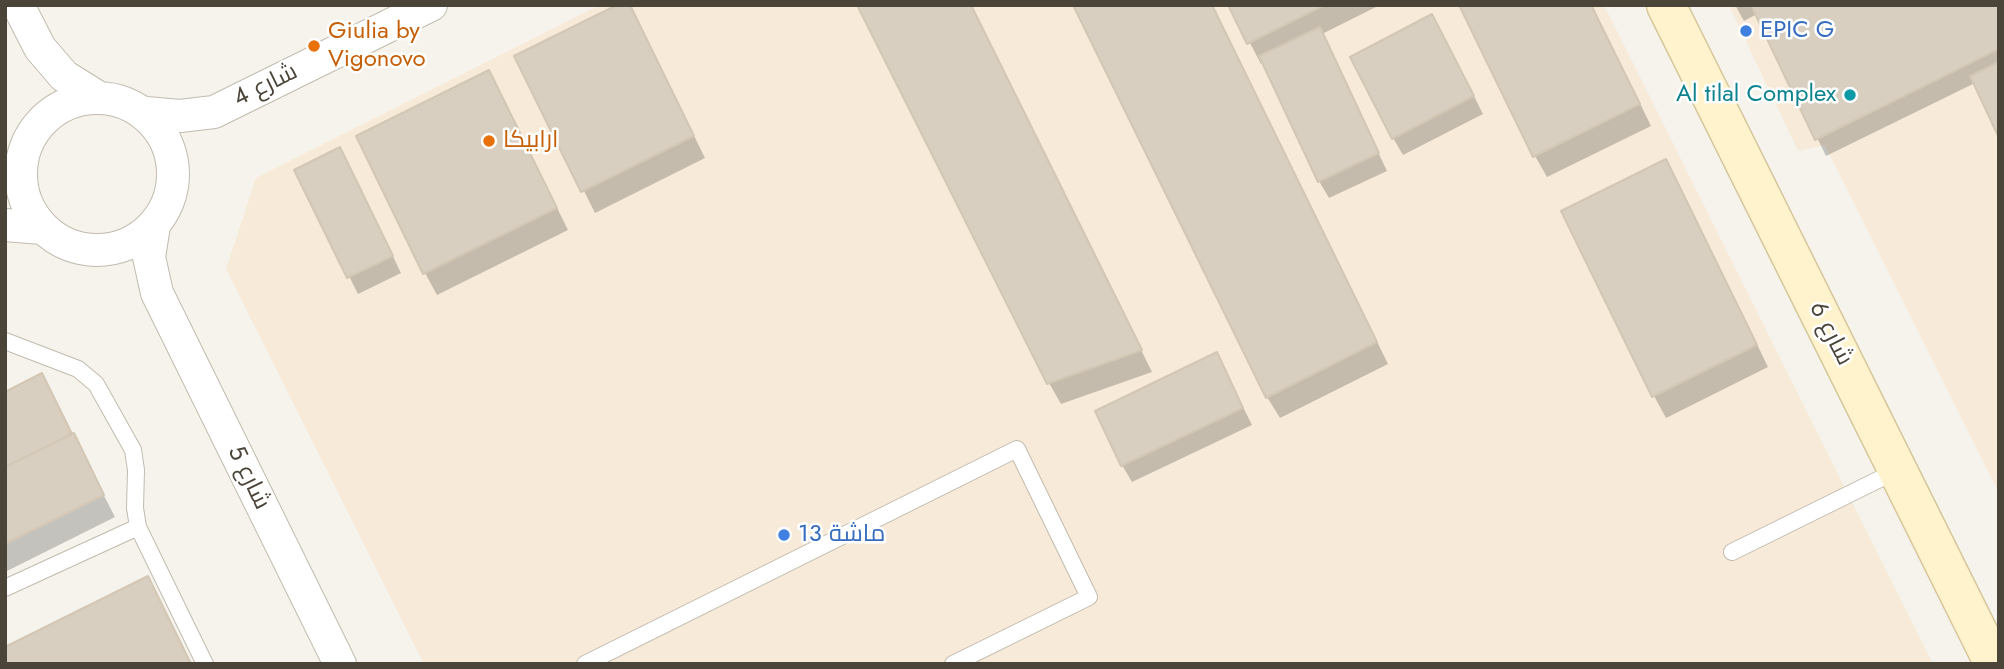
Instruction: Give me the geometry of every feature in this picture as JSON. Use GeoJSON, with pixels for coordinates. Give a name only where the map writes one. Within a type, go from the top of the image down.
{"type":"FeatureCollection","features":[{"type":"Feature","properties":{"kind":"street"},"geometry":{"type":"LineString","coordinates":[[18,5],[40,48],[64,76],[96,96]]}},
{"type":"Feature","properties":{"kind":"street","name":"شارع 4"},"geometry":{"type":"LineString","coordinates":[[146,113],[180,116],[214,112],[431,5]]}},
{"type":"Feature","properties":{"kind":"street","name":"شارع 6"},"geometry":{"type":"LineString","coordinates":[[1666,5],[1994,664]]}},
{"type":"Feature","properties":{"kind":"street"},"geometry":{"type":"LineString","coordinates":[[39,122],[44,85],[40,48]]}},
{"type":"Feature","properties":{"kind":"street"},"geometry":{"type":"LineString","coordinates":[[96,96],[123,100],[146,113],[167,139],[174,172],[169,201],[154,226],[128,245],[96,251],[67,245],[42,228],[13,183],[25,145],[39,122],[65,103],[96,96]]}},
{"type":"Feature","properties":{"kind":"street","name":"شارع 4"},"geometry":{"type":"LineString","coordinates":[[174,172],[190,139],[214,112]]}},
{"type":"Feature","properties":{"kind":"street"},"geometry":{"type":"LineString","coordinates":[[5,225],[42,228]]}},
{"type":"Feature","properties":{"kind":"street","name":"شارع 5"},"geometry":{"type":"LineString","coordinates":[[154,226],[149,257],[157,293],[340,664]]}},
{"type":"Feature","properties":{"kind":"street","name":"شارع 5"},"geometry":{"type":"LineString","coordinates":[[96,251],[127,267],[157,293]]}},
{"type":"Feature","properties":{"kind":"lane"},"geometry":{"type":"LineString","coordinates":[[5,341],[78,369],[96,384],[133,450],[138,527],[205,664]]}},
{"type":"Feature","properties":{"kind":"lane"},"geometry":{"type":"LineString","coordinates":[[585,664],[1017,449],[1089,597],[953,664]]}},
{"type":"Feature","properties":{"kind":"lane"},"geometry":{"type":"LineString","coordinates":[[1732,552],[1898,470]]}},
{"type":"Feature","properties":{"kind":"lane"},"geometry":{"type":"LineString","coordinates":[[5,588],[138,527]]}},
{"type":"Feature","properties":{"kind":"shaded area"},"geometry":{"type":"Polygon","coordinates":[[[600,5],[1604,5],[1933,664],[424,664],[226,269],[256,178],[600,5]]]}},
{"type":"Feature","properties":{"kind":"shaded area"},"geometry":{"type":"Polygon","coordinates":[[[1729,5],[1999,5],[1999,493],[1825,145],[1798,151],[1729,5]]]}},
{"type":"Feature","properties":{"kind":"building"},"geometry":{"type":"Polygon","coordinates":[[[617,5],[630,5],[694,136],[581,192],[514,56],[617,5]]]}},
{"type":"Feature","properties":{"kind":"building"},"geometry":{"type":"Polygon","coordinates":[[[857,5],[971,5],[1142,350],[1047,384],[857,5]]]}},
{"type":"Feature","properties":{"kind":"building"},"geometry":{"type":"Polygon","coordinates":[[[1073,5],[1212,5],[1377,342],[1266,398],[1073,5]]]}},
{"type":"Feature","properties":{"kind":"building"},"geometry":{"type":"Polygon","coordinates":[[[1228,5],[1325,5],[1247,44],[1228,5]]]}},
{"type":"Feature","properties":{"kind":"building"},"geometry":{"type":"Polygon","coordinates":[[[1459,5],[1591,5],[1640,104],[1533,157],[1459,5]]]}},
{"type":"Feature","properties":{"kind":"building","name":"Al tilal Complex"},"geometry":{"type":"Polygon","coordinates":[[[1751,5],[1999,5],[1999,49],[1815,140],[1751,5]]]}},
{"type":"Feature","properties":{"kind":"building"},"geometry":{"type":"Polygon","coordinates":[[[1432,14],[1474,96],[1392,139],[1350,57],[1432,14]]]}},
{"type":"Feature","properties":{"kind":"building"},"geometry":{"type":"Polygon","coordinates":[[[1320,27],[1379,153],[1318,182],[1259,56],[1320,27]]]}},
{"type":"Feature","properties":{"kind":"building"},"geometry":{"type":"Polygon","coordinates":[[[1999,62],[1999,138],[1970,76],[1999,62]]]}},
{"type":"Feature","properties":{"kind":"building"},"geometry":{"type":"Polygon","coordinates":[[[489,70],[557,208],[423,274],[356,136],[489,70]]]}},
{"type":"Feature","properties":{"kind":"building"},"geometry":{"type":"Polygon","coordinates":[[[340,147],[393,256],[347,278],[294,170],[340,147]]]}},
{"type":"Feature","properties":{"kind":"building"},"geometry":{"type":"Polygon","coordinates":[[[1666,159],[1757,345],[1652,397],[1561,211],[1666,159]]]}},
{"type":"Feature","properties":{"kind":"building"},"geometry":{"type":"Polygon","coordinates":[[[1217,352],[1243,408],[1121,466],[1095,411],[1217,352]]]}},
{"type":"Feature","properties":{"kind":"building"},"geometry":{"type":"Polygon","coordinates":[[[42,373],[72,434],[5,467],[5,392],[42,373]]]}},
{"type":"Feature","properties":{"kind":"building"},"geometry":{"type":"Polygon","coordinates":[[[74,433],[104,495],[5,544],[5,467],[74,433]]]}},
{"type":"Feature","properties":{"kind":"building"},"geometry":{"type":"Polygon","coordinates":[[[148,576],[191,664],[5,664],[5,647],[148,576]]]}},
{"type":"Feature","properties":{"kind":"place","name":"EPIC G"},"geometry":{"type":"Point","coordinates":[1746,31]}},
{"type":"Feature","properties":{"kind":"place","name":"Giulia by Vigonovo"},"geometry":{"type":"Point","coordinates":[314,46]}},
{"type":"Feature","properties":{"kind":"place","name":"Al tilal Complex"},"geometry":{"type":"Point","coordinates":[1850,95]}},
{"type":"Feature","properties":{"kind":"place","name":"ارابيكا"},"geometry":{"type":"Point","coordinates":[489,141]}},
{"type":"Feature","properties":{"kind":"place","name":"ماشة 13"},"geometry":{"type":"Point","coordinates":[784,535]}}]}
